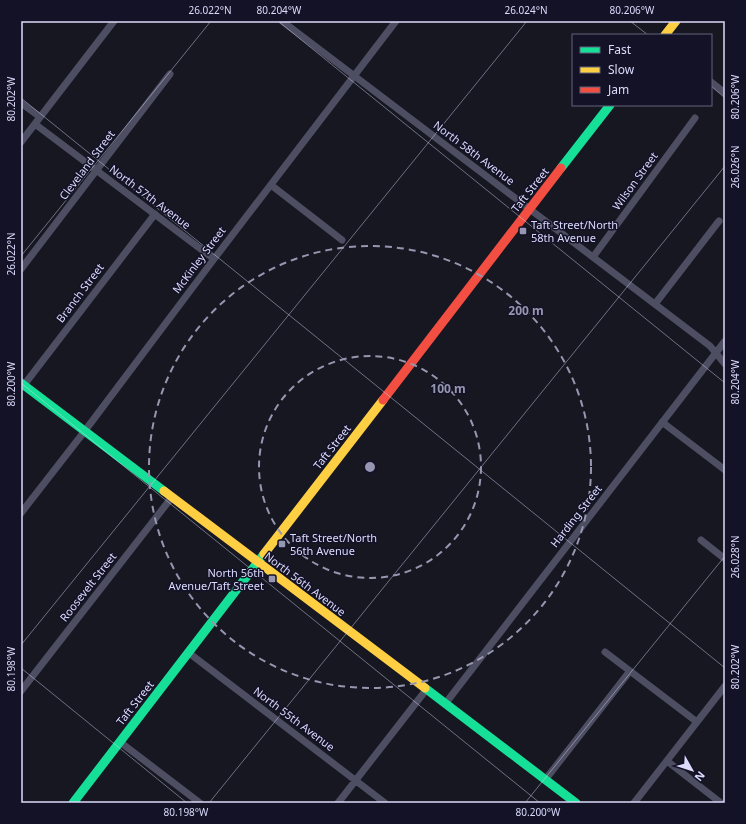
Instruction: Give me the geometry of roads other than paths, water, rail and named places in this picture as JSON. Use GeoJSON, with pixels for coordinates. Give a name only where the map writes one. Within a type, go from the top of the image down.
{"type":"FeatureCollection","features":[{"type":"Feature","properties":{"kind":"street"},"geometry":{"type":"LineString","coordinates":[[21,142],[114,21]]}},
{"type":"Feature","properties":{"kind":"street","name":"North 58th Avenue"},"geometry":{"type":"LineString","coordinates":[[282,21],[656,304],[710,346],[725,364]]}},
{"type":"Feature","properties":{"kind":"street","name":"McKinley Street"},"geometry":{"type":"LineString","coordinates":[[21,513],[396,21]]}},
{"type":"Feature","properties":{"kind":"street"},"geometry":{"type":"LineString","coordinates":[[666,34],[676,21]]}},
{"type":"Feature","properties":{"kind":"street","name":"Cleveland Street"},"geometry":{"type":"LineString","coordinates":[[21,269],[170,74]]}},
{"type":"Feature","properties":{"kind":"street"},"geometry":{"type":"LineString","coordinates":[[712,83],[725,93]]}},
{"type":"Feature","properties":{"kind":"street"},"geometry":{"type":"LineString","coordinates":[[21,103],[40,117]]}},
{"type":"Feature","properties":{"kind":"street","name":"Taft Street"},"geometry":{"type":"LineString","coordinates":[[73,803],[609,106]]}},
{"type":"Feature","properties":{"kind":"street","name":"Wilson Street"},"geometry":{"type":"LineString","coordinates":[[593,257],[695,118]]}},
{"type":"Feature","properties":{"kind":"street","name":"North 57th Avenue"},"geometry":{"type":"LineString","coordinates":[[35,124],[214,259]]}},
{"type":"Feature","properties":{"kind":"street"},"geometry":{"type":"LineString","coordinates":[[270,185],[342,240]]}},
{"type":"Feature","properties":{"kind":"street","name":"Branch Street"},"geometry":{"type":"LineString","coordinates":[[22,384],[154,214]]}},
{"type":"Feature","properties":{"kind":"street"},"geometry":{"type":"LineString","coordinates":[[656,304],[719,221]]}},
{"type":"Feature","properties":{"kind":"street","name":"Harding Street"},"geometry":{"type":"LineString","coordinates":[[445,704],[725,341]]}},
{"type":"Feature","properties":{"kind":"street","name":"North 56th Avenue"},"geometry":{"type":"LineString","coordinates":[[22,384],[576,803]]}},
{"type":"Feature","properties":{"kind":"street"},"geometry":{"type":"LineString","coordinates":[[662,422],[725,470]]}},
{"type":"Feature","properties":{"kind":"street","name":"Roosevelt Street"},"geometry":{"type":"LineString","coordinates":[[21,691],[172,497]]}},
{"type":"Feature","properties":{"kind":"street"},"geometry":{"type":"LineString","coordinates":[[701,540],[725,559]]}},
{"type":"Feature","properties":{"kind":"street"},"geometry":{"type":"LineString","coordinates":[[605,652],[697,722]]}},
{"type":"Feature","properties":{"kind":"street","name":"North 55th Avenue"},"geometry":{"type":"LineString","coordinates":[[189,653],[386,803]]}},
{"type":"Feature","properties":{"kind":"street"},"geometry":{"type":"LineString","coordinates":[[545,780],[630,671]]}},
{"type":"Feature","properties":{"kind":"street"},"geometry":{"type":"LineString","coordinates":[[338,803],[426,690]]}},
{"type":"Feature","properties":{"kind":"street"},"geometry":{"type":"LineString","coordinates":[[634,803],[724,690]]}},
{"type":"Feature","properties":{"kind":"street"},"geometry":{"type":"LineString","coordinates":[[120,742],[200,803]]}},
{"type":"Feature","properties":{"kind":"street"},"geometry":{"type":"LineString","coordinates":[[667,761],[721,803]]}},
{"type":"Feature","properties":{"kind":"place","name":"Taft Street/North 58th Avenue"},"geometry":{"type":"Point","coordinates":[523,231]}},
{"type":"Feature","properties":{"kind":"place","name":"Taft Street/North 56th Avenue"},"geometry":{"type":"Point","coordinates":[282,544]}},
{"type":"Feature","properties":{"kind":"place","name":"North 56th Avenue/Taft Street"},"geometry":{"type":"Point","coordinates":[272,579]}}]}
